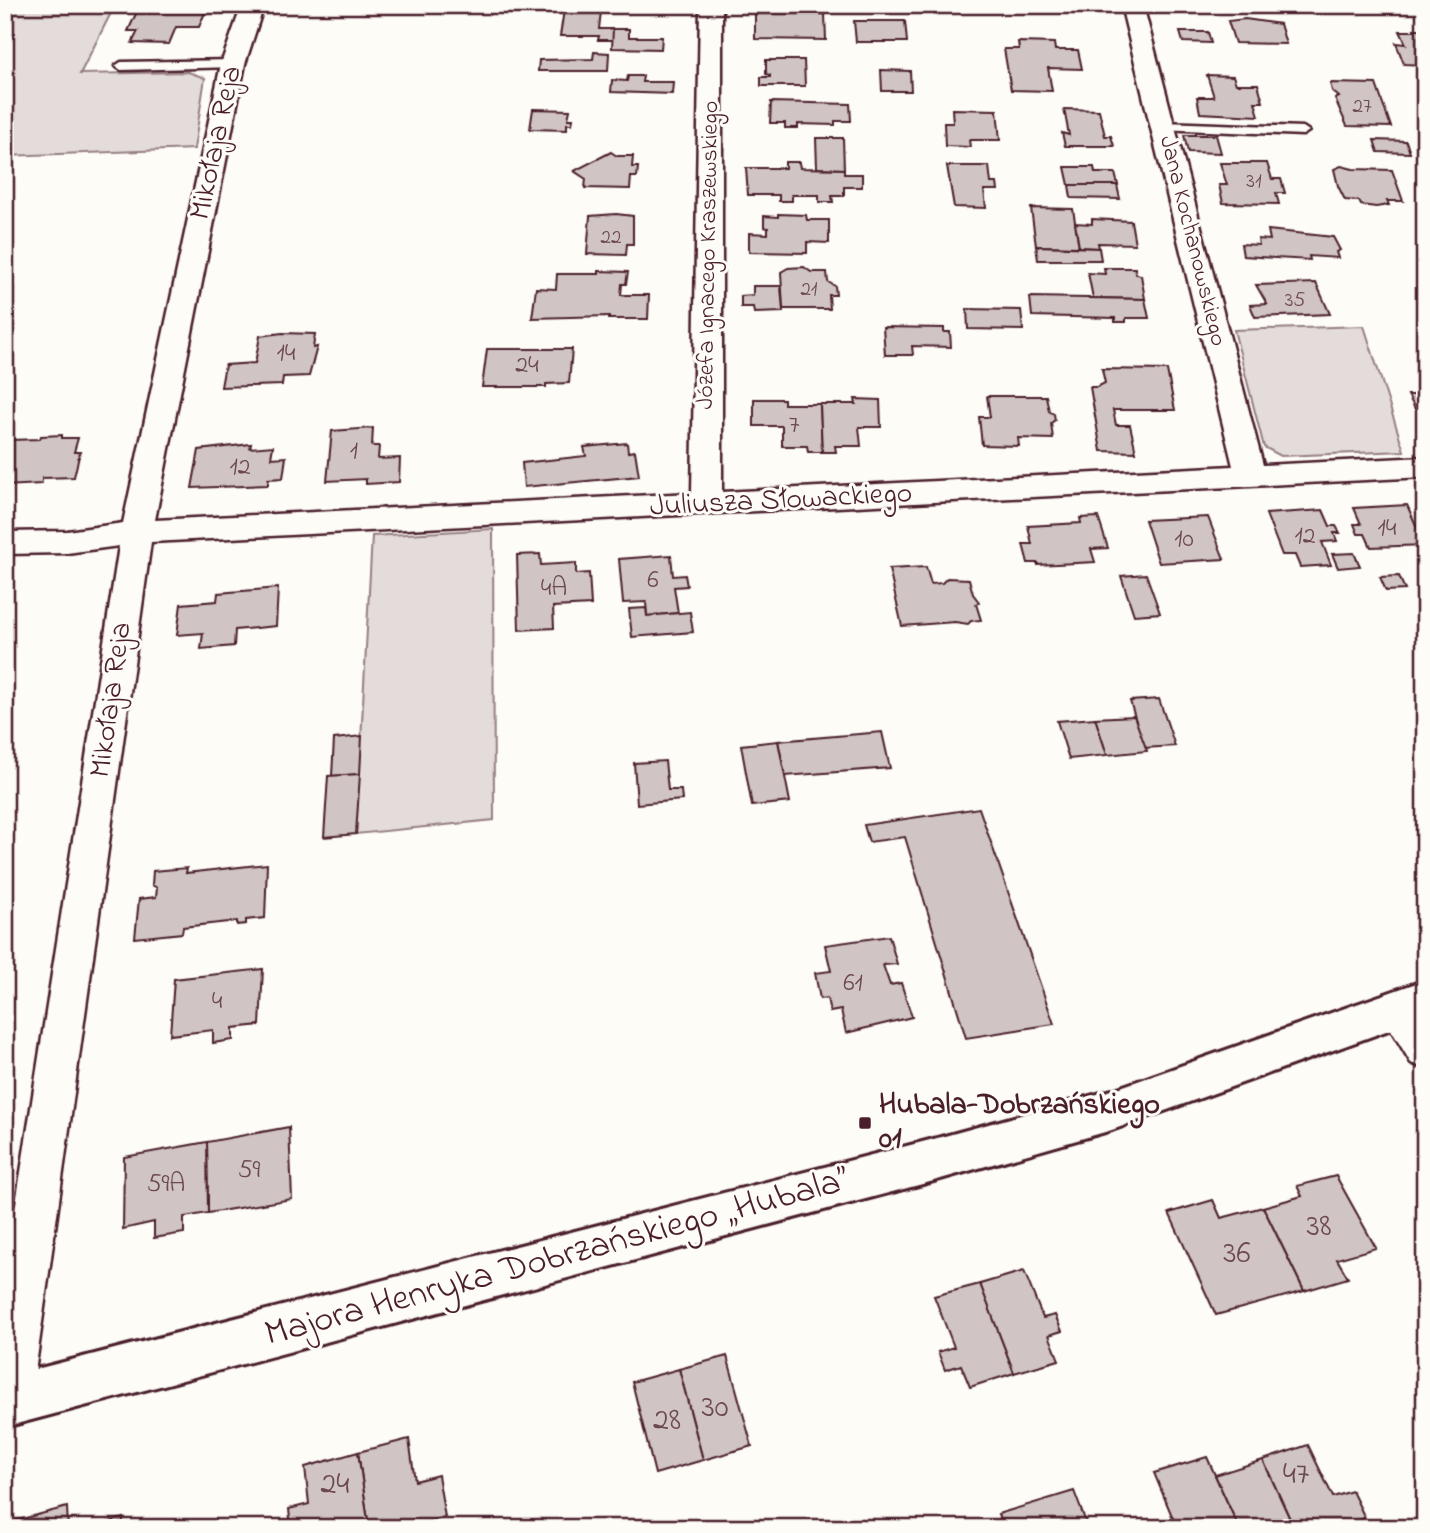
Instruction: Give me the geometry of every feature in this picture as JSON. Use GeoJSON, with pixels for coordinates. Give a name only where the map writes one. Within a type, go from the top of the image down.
{"type":"FeatureCollection","features":[{"type":"Feature","properties":{"kind":"street","name":"Mikołaja Reja"},"geometry":{"type":"LineString","coordinates":[[7,1402],[137,532],[233,64],[253,5]]}},
{"type":"Feature","properties":{"kind":"street","name":"Józefa Ignacego Kraszewskiego"},"geometry":{"type":"LineString","coordinates":[[707,505],[711,5]]}},
{"type":"Feature","properties":{"kind":"street","name":"Jana Kochanowskiego"},"geometry":{"type":"LineString","coordinates":[[1132,5],[1251,477]]}},
{"type":"Feature","properties":{"kind":"street","name":"Juliusza Słowackiego"},"geometry":{"type":"LineString","coordinates":[[5,543],[67,542],[137,532],[1425,467]]}},
{"type":"Feature","properties":{"kind":"street","name":"Majora Henryka Dobrzańskiego „Hubala”"},"geometry":{"type":"LineString","coordinates":[[7,1402],[1112,1110],[1411,1003]]}},
{"type":"Feature","properties":{"kind":"street"},"geometry":{"type":"LineString","coordinates":[[1411,1003],[1425,1051]]}},
{"type":"Feature","properties":{"kind":"lane"},"geometry":{"type":"LineString","coordinates":[[121,66],[233,64]]}},
{"type":"Feature","properties":{"kind":"lane"},"geometry":{"type":"LineString","coordinates":[[1163,127],[1303,131]]}},
{"type":"Feature","properties":{"kind":"shaded area"},"geometry":{"type":"Polygon","coordinates":[[[5,5],[115,5],[80,74],[188,72],[205,78],[194,149],[5,156],[5,5]]]}},
{"type":"Feature","properties":{"kind":"shaded area"},"geometry":{"type":"Polygon","coordinates":[[[1364,326],[1404,451],[1281,456],[1264,447],[1234,330],[1364,326]]]}},
{"type":"Feature","properties":{"kind":"shaded area"},"geometry":{"type":"Polygon","coordinates":[[[493,529],[494,820],[356,834],[372,536],[493,529]]]}},
{"type":"Feature","properties":{"kind":"building"},"geometry":{"type":"Polygon","coordinates":[[[140,5],[185,6],[183,10],[206,10],[199,27],[176,27],[169,44],[132,43],[138,31],[128,31],[140,5]]]}},
{"type":"Feature","properties":{"kind":"building"},"geometry":{"type":"Polygon","coordinates":[[[564,10],[601,11],[599,29],[613,29],[613,40],[598,40],[599,36],[560,36],[564,10]]]}},
{"type":"Feature","properties":{"kind":"building"},"geometry":{"type":"Polygon","coordinates":[[[755,13],[825,14],[826,40],[755,39],[755,13]]]}},
{"type":"Feature","properties":{"kind":"building"},"geometry":{"type":"Polygon","coordinates":[[[1245,19],[1280,24],[1286,44],[1235,43],[1228,21],[1245,19]]]}},
{"type":"Feature","properties":{"kind":"building"},"geometry":{"type":"Polygon","coordinates":[[[854,21],[905,21],[907,42],[856,42],[854,21]]]}},
{"type":"Feature","properties":{"kind":"building"},"geometry":{"type":"Polygon","coordinates":[[[613,29],[629,29],[629,37],[662,37],[661,49],[612,48],[613,29]]]}},
{"type":"Feature","properties":{"kind":"building"},"geometry":{"type":"Polygon","coordinates":[[[1414,29],[1425,29],[1425,65],[1404,64],[1396,43],[1406,44],[1400,31],[1415,31],[1414,29]]]}},
{"type":"Feature","properties":{"kind":"building"},"geometry":{"type":"Polygon","coordinates":[[[1180,32],[1208,32],[1211,43],[1183,42],[1180,32]]]}},
{"type":"Feature","properties":{"kind":"building"},"geometry":{"type":"Polygon","coordinates":[[[1018,42],[1054,43],[1055,50],[1078,50],[1082,69],[1048,68],[1052,91],[1011,90],[1004,49],[1019,49],[1018,42]]]}},
{"type":"Feature","properties":{"kind":"building"},"geometry":{"type":"Polygon","coordinates":[[[594,52],[609,53],[608,71],[538,71],[539,60],[593,59],[594,52]]]}},
{"type":"Feature","properties":{"kind":"building"},"geometry":{"type":"Polygon","coordinates":[[[766,60],[804,60],[805,86],[761,86],[761,77],[770,77],[766,74],[766,60]]]}},
{"type":"Feature","properties":{"kind":"building"},"geometry":{"type":"Polygon","coordinates":[[[881,70],[910,71],[911,91],[882,91],[881,70]]]}},
{"type":"Feature","properties":{"kind":"building"},"geometry":{"type":"Polygon","coordinates":[[[1207,75],[1233,76],[1236,84],[1258,84],[1263,102],[1255,102],[1259,116],[1200,113],[1197,97],[1214,97],[1207,75]]]}},
{"type":"Feature","properties":{"kind":"building"},"geometry":{"type":"Polygon","coordinates":[[[628,76],[643,76],[642,82],[673,82],[672,94],[611,92],[612,80],[627,81],[628,76]]]}},
{"type":"Feature","properties":{"kind":"building"},"geometry":{"type":"Polygon","coordinates":[[[1330,83],[1376,84],[1391,127],[1347,126],[1335,99],[1339,97],[1332,91],[1330,83]]]}},
{"type":"Feature","properties":{"kind":"building"},"geometry":{"type":"Polygon","coordinates":[[[771,102],[850,104],[851,121],[835,121],[835,125],[798,124],[798,128],[785,128],[785,123],[770,123],[771,102]]]}},
{"type":"Feature","properties":{"kind":"building"},"geometry":{"type":"Polygon","coordinates":[[[533,109],[570,110],[568,119],[573,119],[572,124],[567,124],[567,130],[530,129],[533,109]]]}},
{"type":"Feature","properties":{"kind":"building"},"geometry":{"type":"Polygon","coordinates":[[[952,109],[997,110],[1000,140],[969,140],[970,147],[945,146],[944,123],[953,123],[952,109]]]}},
{"type":"Feature","properties":{"kind":"building"},"geometry":{"type":"Polygon","coordinates":[[[1064,109],[1099,110],[1105,136],[1111,136],[1114,146],[1065,146],[1062,133],[1069,135],[1064,109]]]}},
{"type":"Feature","properties":{"kind":"building"},"geometry":{"type":"Polygon","coordinates":[[[1184,135],[1216,135],[1221,153],[1188,152],[1184,135]]]}},
{"type":"Feature","properties":{"kind":"building"},"geometry":{"type":"Polygon","coordinates":[[[816,138],[843,138],[844,169],[817,168],[816,138]]]}},
{"type":"Feature","properties":{"kind":"building"},"geometry":{"type":"Polygon","coordinates":[[[1374,140],[1406,141],[1410,153],[1378,152],[1374,140]]]}},
{"type":"Feature","properties":{"kind":"building"},"geometry":{"type":"Polygon","coordinates":[[[611,152],[617,156],[633,156],[632,167],[638,167],[637,177],[631,177],[630,189],[585,188],[586,179],[574,171],[611,152]]]}},
{"type":"Feature","properties":{"kind":"building"},"geometry":{"type":"Polygon","coordinates":[[[785,162],[799,162],[800,168],[844,169],[844,174],[862,174],[862,187],[844,187],[844,196],[832,196],[833,202],[819,202],[819,195],[792,195],[792,201],[779,201],[779,195],[748,195],[746,168],[785,168],[785,162]]]}},
{"type":"Feature","properties":{"kind":"building"},"geometry":{"type":"Polygon","coordinates":[[[1220,163],[1267,163],[1272,179],[1281,179],[1285,193],[1276,193],[1279,204],[1223,203],[1219,185],[1227,185],[1220,163]]]}},
{"type":"Feature","properties":{"kind":"building"},"geometry":{"type":"Polygon","coordinates":[[[947,166],[989,166],[991,183],[997,183],[998,190],[984,190],[986,208],[954,207],[947,166]]]}},
{"type":"Feature","properties":{"kind":"building"},"geometry":{"type":"Polygon","coordinates":[[[1341,166],[1392,170],[1403,201],[1387,201],[1389,205],[1376,207],[1361,205],[1359,201],[1345,200],[1334,169],[1341,166]]]}},
{"type":"Feature","properties":{"kind":"building"},"geometry":{"type":"Polygon","coordinates":[[[1065,167],[1094,167],[1095,173],[1115,173],[1118,185],[1069,185],[1065,167]]]}},
{"type":"Feature","properties":{"kind":"building"},"geometry":{"type":"Polygon","coordinates":[[[1069,185],[1117,185],[1120,199],[1071,198],[1069,185]]]}},
{"type":"Feature","properties":{"kind":"building"},"geometry":{"type":"Polygon","coordinates":[[[1031,208],[1073,209],[1079,247],[1036,246],[1031,208]]]}},
{"type":"Feature","properties":{"kind":"building"},"geometry":{"type":"Polygon","coordinates":[[[778,214],[806,215],[807,220],[829,220],[829,243],[807,242],[807,253],[749,252],[749,233],[768,234],[768,228],[764,227],[764,216],[778,217],[778,214]]]}},
{"type":"Feature","properties":{"kind":"building"},"geometry":{"type":"Polygon","coordinates":[[[590,216],[633,216],[633,244],[627,244],[626,255],[587,254],[590,216]]]}},
{"type":"Feature","properties":{"kind":"building"},"geometry":{"type":"Polygon","coordinates":[[[1092,219],[1131,221],[1135,244],[1098,243],[1099,248],[1079,247],[1075,223],[1092,224],[1092,219]]]}},
{"type":"Feature","properties":{"kind":"building"},"geometry":{"type":"Polygon","coordinates":[[[1268,230],[1333,237],[1340,250],[1336,252],[1338,258],[1309,256],[1310,260],[1243,256],[1241,244],[1259,245],[1258,239],[1270,240],[1268,230]]]}},
{"type":"Feature","properties":{"kind":"building"},"geometry":{"type":"Polygon","coordinates":[[[1036,246],[1099,248],[1101,260],[1038,260],[1036,246]]]}},
{"type":"Feature","properties":{"kind":"building"},"geometry":{"type":"Polygon","coordinates":[[[804,267],[811,272],[827,272],[828,282],[835,286],[836,295],[829,295],[830,309],[783,309],[781,272],[788,268],[804,267]]]}},
{"type":"Feature","properties":{"kind":"building"},"geometry":{"type":"Polygon","coordinates":[[[1104,268],[1135,268],[1136,274],[1141,275],[1145,299],[1093,298],[1088,273],[1105,274],[1104,268]]]}},
{"type":"Feature","properties":{"kind":"building"},"geometry":{"type":"Polygon","coordinates":[[[599,271],[628,272],[626,284],[622,284],[621,295],[649,295],[648,319],[609,319],[609,316],[532,318],[536,288],[556,289],[557,274],[599,274],[599,271]]]}},
{"type":"Feature","properties":{"kind":"building"},"geometry":{"type":"Polygon","coordinates":[[[1316,283],[1330,314],[1255,317],[1250,305],[1267,304],[1256,285],[1316,283]]]}},
{"type":"Feature","properties":{"kind":"building"},"geometry":{"type":"Polygon","coordinates":[[[753,286],[781,286],[783,312],[754,313],[753,307],[741,307],[741,296],[753,295],[753,286]]]}},
{"type":"Feature","properties":{"kind":"building"},"geometry":{"type":"Polygon","coordinates":[[[1030,297],[1145,299],[1149,318],[1126,318],[1126,322],[1115,322],[1115,318],[1032,316],[1030,297]]]}},
{"type":"Feature","properties":{"kind":"building"},"geometry":{"type":"Polygon","coordinates":[[[967,309],[1021,310],[1023,330],[968,329],[967,309]]]}},
{"type":"Feature","properties":{"kind":"building"},"geometry":{"type":"Polygon","coordinates":[[[883,327],[944,328],[944,332],[950,332],[951,347],[912,346],[913,355],[885,355],[883,327]]]}},
{"type":"Feature","properties":{"kind":"building"},"geometry":{"type":"Polygon","coordinates":[[[282,333],[315,334],[313,348],[317,347],[309,376],[283,377],[282,385],[221,387],[225,365],[255,363],[260,336],[282,333]]]}},
{"type":"Feature","properties":{"kind":"building"},"geometry":{"type":"Polygon","coordinates":[[[487,349],[572,349],[569,383],[546,384],[546,387],[482,387],[487,349]]]}},
{"type":"Feature","properties":{"kind":"building"},"geometry":{"type":"Polygon","coordinates":[[[1102,369],[1167,370],[1175,410],[1113,410],[1116,425],[1130,425],[1136,452],[1101,451],[1090,387],[1105,383],[1102,369]]]}},
{"type":"Feature","properties":{"kind":"building"},"geometry":{"type":"Polygon","coordinates":[[[1425,384],[1425,415],[1421,409],[1415,409],[1408,395],[1415,395],[1425,384]]]}},
{"type":"Feature","properties":{"kind":"building"},"geometry":{"type":"Polygon","coordinates":[[[987,396],[1046,396],[1049,411],[1054,414],[1055,420],[1051,423],[1053,439],[1018,438],[1019,446],[982,445],[979,417],[990,417],[987,396]]]}},
{"type":"Feature","properties":{"kind":"building"},"geometry":{"type":"Polygon","coordinates":[[[754,399],[784,399],[784,404],[820,404],[822,452],[808,452],[807,446],[782,446],[782,426],[754,426],[754,399]]]}},
{"type":"Feature","properties":{"kind":"building"},"geometry":{"type":"Polygon","coordinates":[[[855,399],[880,400],[881,427],[859,427],[861,446],[835,446],[836,452],[822,452],[820,404],[856,404],[855,399]]]}},
{"type":"Feature","properties":{"kind":"building"},"geometry":{"type":"Polygon","coordinates":[[[373,428],[372,446],[379,446],[378,459],[400,458],[399,482],[366,484],[366,479],[327,481],[332,431],[373,428]]]}},
{"type":"Feature","properties":{"kind":"building"},"geometry":{"type":"Polygon","coordinates":[[[62,435],[62,438],[78,438],[74,452],[80,452],[74,477],[43,478],[41,484],[5,486],[5,458],[10,440],[62,435]]]}},
{"type":"Feature","properties":{"kind":"building"},"geometry":{"type":"Polygon","coordinates":[[[627,443],[628,452],[635,451],[639,476],[524,487],[522,463],[586,456],[584,447],[627,443]]]}},
{"type":"Feature","properties":{"kind":"building"},"geometry":{"type":"Polygon","coordinates":[[[251,444],[250,448],[273,446],[271,458],[286,457],[283,478],[268,479],[268,485],[192,488],[199,450],[251,444]]]}},
{"type":"Feature","properties":{"kind":"building"},"geometry":{"type":"Polygon","coordinates":[[[1407,505],[1425,545],[1371,547],[1365,534],[1358,534],[1354,524],[1361,524],[1354,508],[1407,505]]]}},
{"type":"Feature","properties":{"kind":"building"},"geometry":{"type":"Polygon","coordinates":[[[1323,510],[1330,526],[1336,526],[1340,533],[1334,533],[1337,541],[1322,542],[1331,565],[1300,567],[1295,555],[1282,555],[1266,514],[1323,510]]]}},
{"type":"Feature","properties":{"kind":"building"},"geometry":{"type":"Polygon","coordinates":[[[1098,517],[1108,548],[1091,549],[1095,562],[1038,565],[1028,563],[1023,544],[1032,544],[1028,526],[1081,523],[1080,518],[1098,517]]]}},
{"type":"Feature","properties":{"kind":"building"},"geometry":{"type":"Polygon","coordinates":[[[1208,517],[1224,559],[1159,563],[1145,520],[1208,517]]]}},
{"type":"Feature","properties":{"kind":"building"},"geometry":{"type":"Polygon","coordinates":[[[1354,553],[1360,566],[1338,568],[1332,554],[1354,553]]]}},
{"type":"Feature","properties":{"kind":"building"},"geometry":{"type":"Polygon","coordinates":[[[540,554],[541,565],[576,563],[576,574],[589,573],[591,605],[553,607],[554,628],[519,630],[517,555],[540,554]]]}},
{"type":"Feature","properties":{"kind":"building"},"geometry":{"type":"Polygon","coordinates":[[[671,555],[673,576],[685,575],[687,586],[674,587],[678,613],[647,616],[646,602],[623,603],[619,559],[671,555]]]}},
{"type":"Feature","properties":{"kind":"building"},"geometry":{"type":"Polygon","coordinates":[[[926,567],[931,584],[942,583],[947,578],[969,579],[973,594],[979,602],[976,604],[981,620],[968,624],[955,622],[902,626],[889,569],[926,567]]]}},
{"type":"Feature","properties":{"kind":"building"},"geometry":{"type":"Polygon","coordinates":[[[1146,574],[1160,613],[1134,615],[1121,576],[1146,574]]]}},
{"type":"Feature","properties":{"kind":"building"},"geometry":{"type":"Polygon","coordinates":[[[1399,576],[1405,590],[1386,591],[1380,577],[1399,576]]]}},
{"type":"Feature","properties":{"kind":"building"},"geometry":{"type":"Polygon","coordinates":[[[278,588],[276,626],[235,630],[234,646],[201,649],[203,633],[177,635],[181,604],[217,601],[218,593],[278,588]]]}},
{"type":"Feature","properties":{"kind":"building"},"geometry":{"type":"Polygon","coordinates":[[[646,608],[647,616],[690,612],[693,632],[632,637],[629,609],[646,608]]]}},
{"type":"Feature","properties":{"kind":"building"},"geometry":{"type":"Polygon","coordinates":[[[1159,699],[1175,746],[1144,748],[1130,701],[1159,699]]]}},
{"type":"Feature","properties":{"kind":"building"},"geometry":{"type":"Polygon","coordinates":[[[1134,716],[1147,751],[1107,755],[1095,718],[1134,716]]]}},
{"type":"Feature","properties":{"kind":"building"},"geometry":{"type":"Polygon","coordinates":[[[1095,718],[1107,755],[1069,759],[1057,721],[1095,718]]]}},
{"type":"Feature","properties":{"kind":"building"},"geometry":{"type":"Polygon","coordinates":[[[882,732],[890,768],[785,776],[778,741],[882,732]]]}},
{"type":"Feature","properties":{"kind":"building"},"geometry":{"type":"Polygon","coordinates":[[[362,736],[360,774],[332,776],[334,739],[362,736]]]}},
{"type":"Feature","properties":{"kind":"building"},"geometry":{"type":"Polygon","coordinates":[[[778,741],[790,802],[752,806],[741,745],[778,741]]]}},
{"type":"Feature","properties":{"kind":"building"},"geometry":{"type":"Polygon","coordinates":[[[665,761],[668,790],[681,790],[682,800],[637,804],[634,763],[665,761]]]}},
{"type":"Feature","properties":{"kind":"building"},"geometry":{"type":"Polygon","coordinates":[[[360,774],[356,834],[324,837],[328,776],[360,774]]]}},
{"type":"Feature","properties":{"kind":"building"},"geometry":{"type":"Polygon","coordinates":[[[979,808],[1054,1024],[966,1038],[905,837],[869,842],[864,825],[979,808]]]}},
{"type":"Feature","properties":{"kind":"building"},"geometry":{"type":"Polygon","coordinates":[[[267,864],[265,918],[246,920],[246,924],[237,925],[237,921],[183,927],[182,933],[135,938],[139,899],[156,897],[157,888],[152,885],[153,871],[187,868],[186,873],[267,864]]]}},
{"type":"Feature","properties":{"kind":"building"},"geometry":{"type":"Polygon","coordinates":[[[889,936],[897,964],[883,965],[890,985],[901,983],[912,1017],[846,1033],[841,1010],[830,1012],[827,998],[820,999],[815,973],[831,971],[825,945],[889,936]]]}},
{"type":"Feature","properties":{"kind":"building"},"geometry":{"type":"Polygon","coordinates":[[[263,969],[260,1025],[233,1028],[233,1040],[213,1043],[213,1030],[170,1035],[174,979],[263,969]]]}},
{"type":"Feature","properties":{"kind":"building"},"geometry":{"type":"Polygon","coordinates":[[[289,1127],[292,1199],[208,1213],[207,1142],[289,1127]]]}},
{"type":"Feature","properties":{"kind":"building"},"geometry":{"type":"Polygon","coordinates":[[[207,1142],[208,1213],[184,1217],[184,1233],[154,1238],[154,1222],[123,1229],[124,1157],[207,1142]]]}},
{"type":"Feature","properties":{"kind":"building"},"geometry":{"type":"Polygon","coordinates":[[[1336,1176],[1376,1248],[1337,1259],[1348,1278],[1304,1291],[1263,1207],[1302,1196],[1297,1186],[1336,1176]]]}},
{"type":"Feature","properties":{"kind":"building"},"geometry":{"type":"Polygon","coordinates":[[[1213,1200],[1221,1218],[1263,1207],[1304,1291],[1216,1315],[1169,1213],[1213,1200]]]}},
{"type":"Feature","properties":{"kind":"building"},"geometry":{"type":"Polygon","coordinates":[[[1024,1271],[1043,1318],[1055,1315],[1062,1331],[1049,1335],[1059,1360],[1014,1373],[980,1284],[1024,1271]]]}},
{"type":"Feature","properties":{"kind":"building"},"geometry":{"type":"Polygon","coordinates":[[[980,1284],[1014,1373],[970,1387],[961,1365],[945,1370],[938,1352],[954,1347],[934,1296],[980,1284]]]}},
{"type":"Feature","properties":{"kind":"building"},"geometry":{"type":"Polygon","coordinates":[[[727,1356],[752,1446],[703,1460],[679,1369],[727,1356]]]}},
{"type":"Feature","properties":{"kind":"building"},"geometry":{"type":"Polygon","coordinates":[[[679,1369],[703,1460],[655,1474],[632,1382],[679,1369]]]}},
{"type":"Feature","properties":{"kind":"building"},"geometry":{"type":"Polygon","coordinates":[[[409,1439],[415,1481],[438,1475],[445,1517],[422,1524],[422,1528],[369,1528],[358,1452],[409,1439]]]}},
{"type":"Feature","properties":{"kind":"building"},"geometry":{"type":"Polygon","coordinates":[[[1308,1445],[1333,1497],[1352,1491],[1365,1518],[1345,1524],[1347,1528],[1294,1528],[1263,1460],[1308,1445]]]}},
{"type":"Feature","properties":{"kind":"building"},"geometry":{"type":"Polygon","coordinates":[[[358,1452],[369,1528],[291,1528],[289,1509],[309,1504],[305,1467],[358,1452]]]}},
{"type":"Feature","properties":{"kind":"building"},"geometry":{"type":"Polygon","coordinates":[[[1207,1457],[1239,1528],[1177,1528],[1154,1473],[1207,1457]]]}},
{"type":"Feature","properties":{"kind":"building"},"geometry":{"type":"Polygon","coordinates":[[[1263,1460],[1294,1528],[1239,1528],[1215,1475],[1263,1460]]]}},
{"type":"Feature","properties":{"kind":"building"},"geometry":{"type":"Polygon","coordinates":[[[1074,1491],[1088,1528],[1003,1528],[998,1514],[1074,1491]]]}},
{"type":"Feature","properties":{"kind":"building"},"geometry":{"type":"Polygon","coordinates":[[[67,1507],[68,1528],[14,1528],[14,1521],[67,1507]]]}},
{"type":"Feature","properties":{"kind":"building"},"geometry":{"type":"Polygon","coordinates":[[[123,1518],[123,1528],[89,1528],[123,1518]]]}},
{"type":"Feature","properties":{"kind":"place","name":"Hubala-Dobrzańskiego 01"},"geometry":{"type":"Point","coordinates":[865,1123]}}]}
